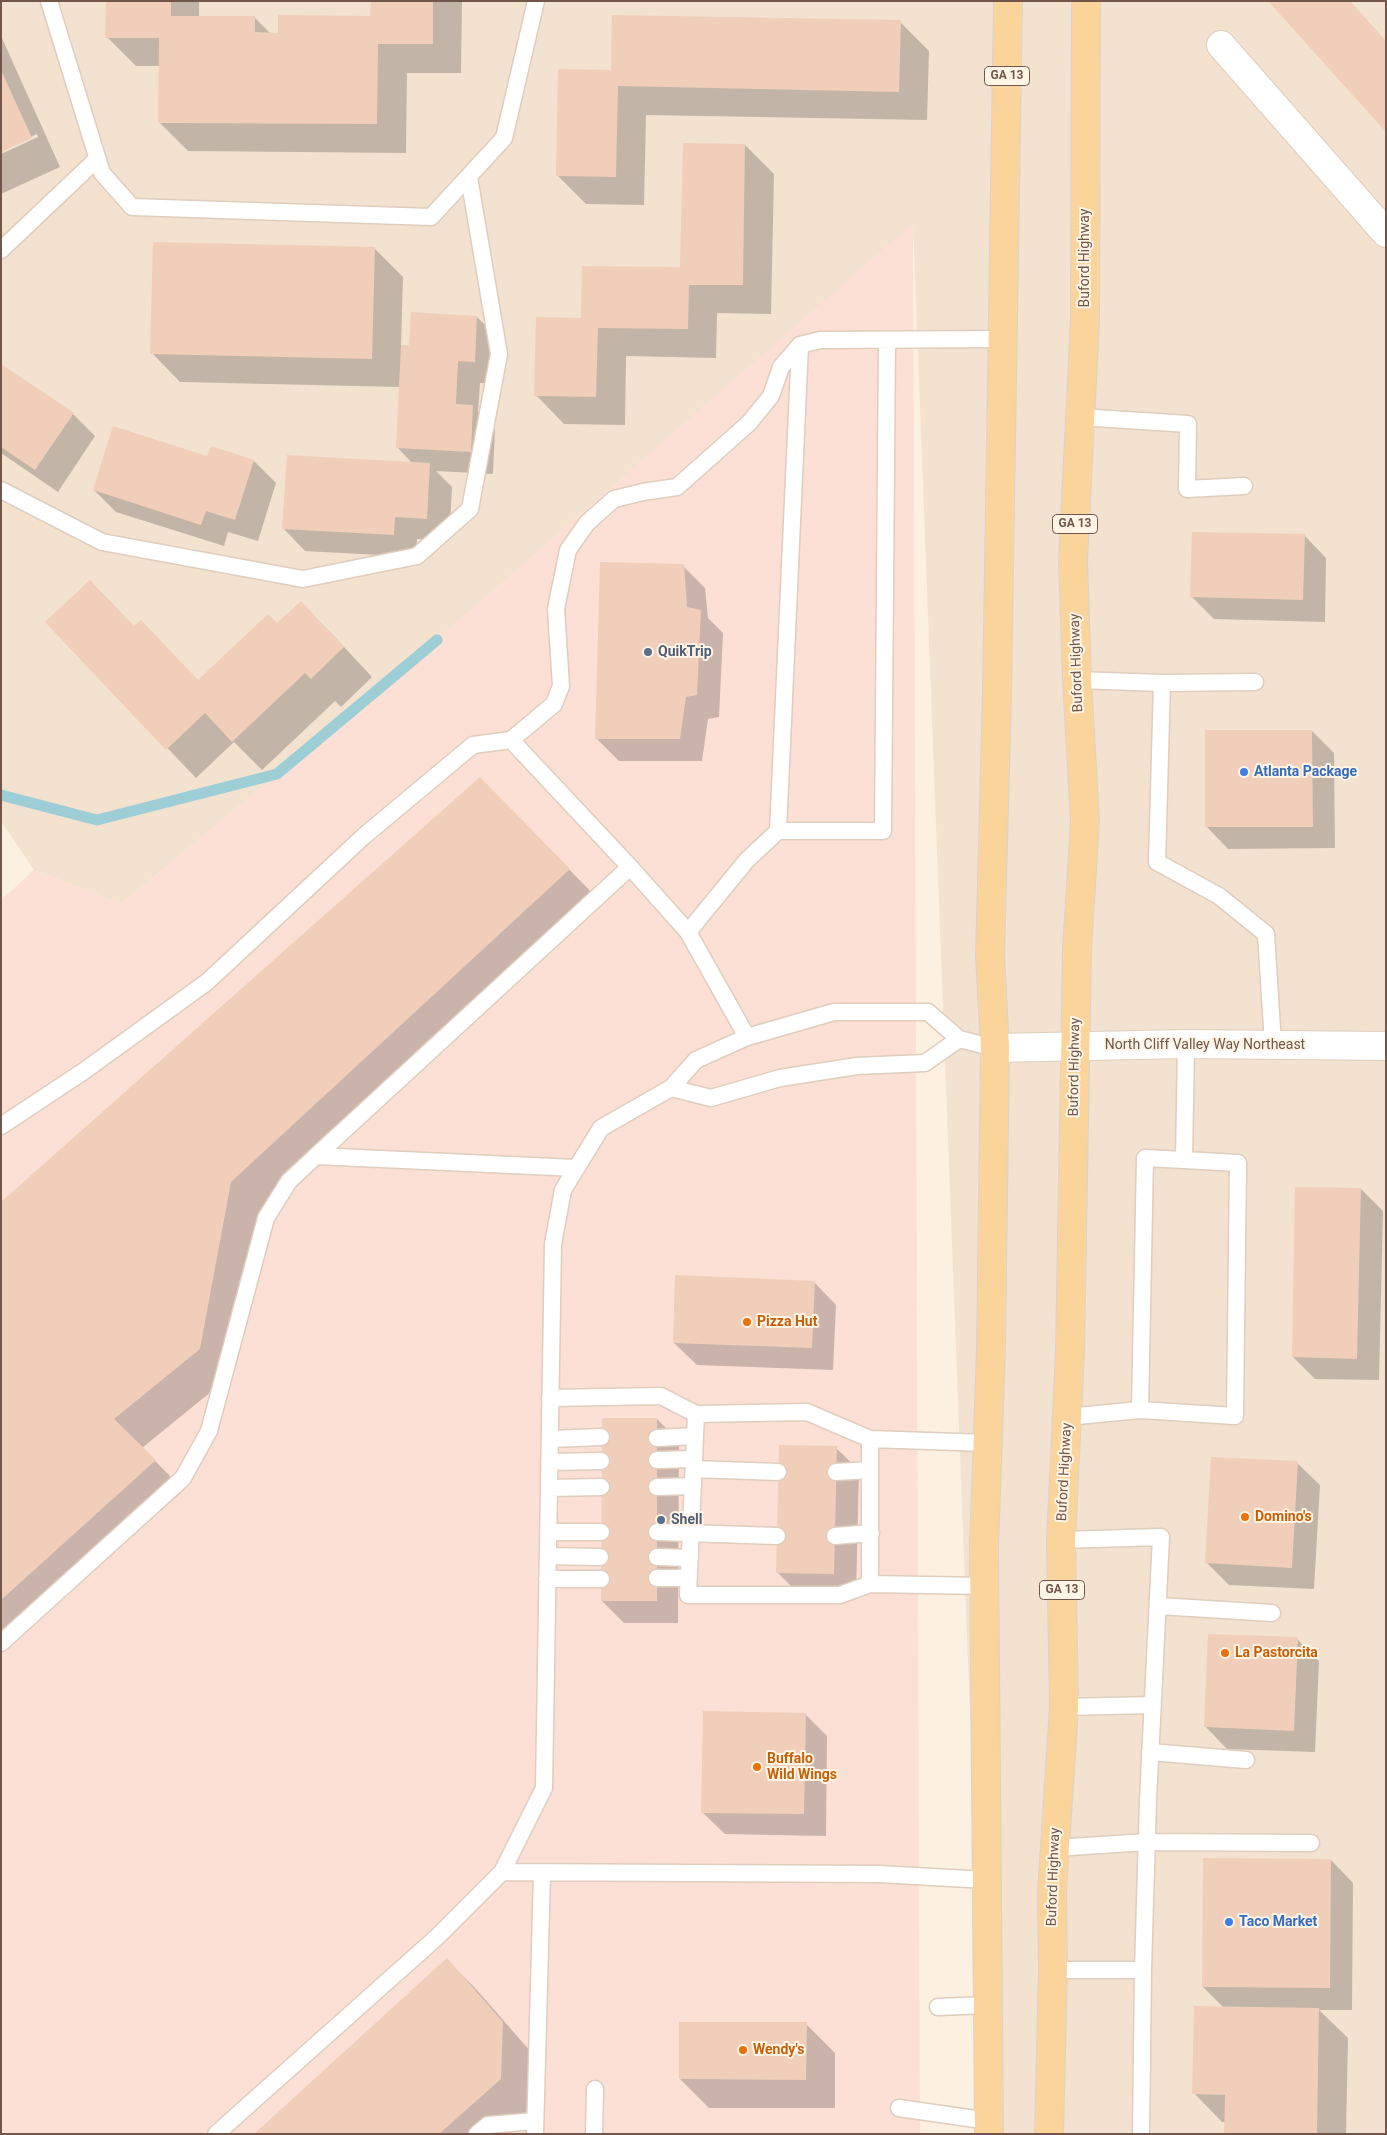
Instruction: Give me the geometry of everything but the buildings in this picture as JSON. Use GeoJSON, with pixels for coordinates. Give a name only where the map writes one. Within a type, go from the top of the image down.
{"type":"FeatureCollection","features":[{"type":"Feature","properties":{"kind":"main road","name":"GA 13"},"geometry":{"type":"LineString","coordinates":[[989,2128],[984,1586],[991,1348],[995,1048],[990,956],[997,692],[1008,1]]}},
{"type":"Feature","properties":{"kind":"main road","name":"Buford Highway"},"geometry":{"type":"LineString","coordinates":[[1049,2134],[1054,1848],[1064,1707],[1062,1540],[1067,1417],[1077,949],[1085,821],[1077,680],[1073,560],[1085,320],[1086,1]]}},
{"type":"Feature","properties":{"kind":"street"},"geometry":{"type":"LineString","coordinates":[[1221,45],[1386,233]]}},
{"type":"Feature","properties":{"kind":"street","name":"North Cliff Valley Way Northeast"},"geometry":{"type":"LineString","coordinates":[[995,1048],[1186,1044],[1386,1046]]}},
{"type":"Feature","properties":{"kind":"lane"},"geometry":{"type":"LineString","coordinates":[[49,1],[102,174],[132,207],[431,217],[504,138],[536,1]]}},
{"type":"Feature","properties":{"kind":"lane"},"geometry":{"type":"LineString","coordinates":[[1,250],[97,158]]}},
{"type":"Feature","properties":{"kind":"lane"},"geometry":{"type":"LineString","coordinates":[[1,490],[102,542],[303,579],[417,556],[470,509],[499,354],[469,177]]}},
{"type":"Feature","properties":{"kind":"lane"},"geometry":{"type":"LineString","coordinates":[[1,1126],[84,1071],[206,982],[364,836],[473,745],[511,740],[554,704],[561,686],[556,609],[568,550],[572,543],[587,523],[614,499],[643,492],[678,487],[748,424],[771,396],[781,367],[800,344],[820,340],[1002,339]]}},
{"type":"Feature","properties":{"kind":"lane"},"geometry":{"type":"LineString","coordinates":[[688,932],[747,860],[778,831],[883,831],[888,340]]}},
{"type":"Feature","properties":{"kind":"lane"},"geometry":{"type":"LineString","coordinates":[[778,831],[800,344]]}},
{"type":"Feature","properties":{"kind":"lane"},"geometry":{"type":"LineString","coordinates":[[1080,418],[1188,424],[1187,489],[1244,486]]}},
{"type":"Feature","properties":{"kind":"lane"},"geometry":{"type":"LineString","coordinates":[[1077,680],[1162,683],[1255,682]]}},
{"type":"Feature","properties":{"kind":"lane"},"geometry":{"type":"LineString","coordinates":[[1162,683],[1157,862],[1219,896],[1266,934],[1273,1044]]}},
{"type":"Feature","properties":{"kind":"lane"},"geometry":{"type":"LineString","coordinates":[[511,740],[688,932],[747,1037]]}},
{"type":"Feature","properties":{"kind":"lane"},"geometry":{"type":"LineString","coordinates":[[1,1643],[183,1478],[208,1431],[266,1218],[289,1181],[630,867]]}},
{"type":"Feature","properties":{"kind":"lane"},"geometry":{"type":"LineString","coordinates":[[216,2134],[437,1936],[502,1872],[544,1788],[553,1244],[563,1190],[601,1128],[671,1088],[696,1060],[747,1037],[834,1012],[928,1012],[959,1039],[995,1048]]}},
{"type":"Feature","properties":{"kind":"lane"},"geometry":{"type":"LineString","coordinates":[[671,1088],[711,1098],[780,1078],[857,1066],[924,1064],[959,1039]]}},
{"type":"Feature","properties":{"kind":"lane"},"geometry":{"type":"LineString","coordinates":[[1184,1160],[1186,1044]]}},
{"type":"Feature","properties":{"kind":"lane"},"geometry":{"type":"LineString","coordinates":[[316,1156],[576,1168]]}},
{"type":"Feature","properties":{"kind":"lane"},"geometry":{"type":"LineString","coordinates":[[1067,1417],[1140,1410],[1235,1416],[1238,1164],[1145,1158],[1140,1410]]}},
{"type":"Feature","properties":{"kind":"lane"},"geometry":{"type":"LineString","coordinates":[[550,1398],[662,1396],[696,1414],[806,1412],[870,1439],[987,1443]]}},
{"type":"Feature","properties":{"kind":"lane"},"geometry":{"type":"LineString","coordinates":[[696,1414],[688,1595],[840,1595],[870,1584],[984,1586]]}},
{"type":"Feature","properties":{"kind":"lane"},"geometry":{"type":"LineString","coordinates":[[657,1438],[695,1436]]}},
{"type":"Feature","properties":{"kind":"lane"},"geometry":{"type":"LineString","coordinates":[[550,1439],[601,1437]]}},
{"type":"Feature","properties":{"kind":"lane"},"geometry":{"type":"LineString","coordinates":[[870,1439],[870,1584]]}},
{"type":"Feature","properties":{"kind":"lane"},"geometry":{"type":"LineString","coordinates":[[657,1460],[778,1472]]}},
{"type":"Feature","properties":{"kind":"lane"},"geometry":{"type":"LineString","coordinates":[[549,1462],[602,1462]]}},
{"type":"Feature","properties":{"kind":"lane"},"geometry":{"type":"LineString","coordinates":[[836,1472],[870,1470]]}},
{"type":"Feature","properties":{"kind":"lane"},"geometry":{"type":"LineString","coordinates":[[657,1487],[693,1486]]}},
{"type":"Feature","properties":{"kind":"lane"},"geometry":{"type":"LineString","coordinates":[[549,1488],[601,1487]]}},
{"type":"Feature","properties":{"kind":"lane"},"geometry":{"type":"LineString","coordinates":[[548,1532],[601,1532]]}},
{"type":"Feature","properties":{"kind":"lane"},"geometry":{"type":"LineString","coordinates":[[657,1532],[777,1536]]}},
{"type":"Feature","properties":{"kind":"lane"},"geometry":{"type":"LineString","coordinates":[[835,1536],[871,1533]]}},
{"type":"Feature","properties":{"kind":"lane"},"geometry":{"type":"LineString","coordinates":[[1062,1540],[1162,1537],[1150,1752],[1143,1970],[1141,2134]]}},
{"type":"Feature","properties":{"kind":"lane"},"geometry":{"type":"LineString","coordinates":[[548,1556],[600,1557]]}},
{"type":"Feature","properties":{"kind":"lane"},"geometry":{"type":"LineString","coordinates":[[657,1557],[690,1558]]}},
{"type":"Feature","properties":{"kind":"lane"},"geometry":{"type":"LineString","coordinates":[[656,1578],[689,1578]]}},
{"type":"Feature","properties":{"kind":"lane"},"geometry":{"type":"LineString","coordinates":[[547,1579],[601,1579]]}},
{"type":"Feature","properties":{"kind":"lane"},"geometry":{"type":"LineString","coordinates":[[1159,1606],[1272,1613]]}},
{"type":"Feature","properties":{"kind":"lane"},"geometry":{"type":"LineString","coordinates":[[1064,1707],[1153,1706]]}},
{"type":"Feature","properties":{"kind":"lane"},"geometry":{"type":"LineString","coordinates":[[1150,1752],[1246,1760]]}},
{"type":"Feature","properties":{"kind":"lane"},"geometry":{"type":"LineString","coordinates":[[1054,1848],[1147,1842],[1311,1843]]}},
{"type":"Feature","properties":{"kind":"lane"},"geometry":{"type":"LineString","coordinates":[[502,1872],[878,1874],[986,1880]]}},
{"type":"Feature","properties":{"kind":"lane"},"geometry":{"type":"LineString","coordinates":[[477,2134],[488,2125],[535,2127],[542,1873]]}},
{"type":"Feature","properties":{"kind":"lane"},"geometry":{"type":"LineString","coordinates":[[1053,1970],[1143,1970]]}},
{"type":"Feature","properties":{"kind":"lane"},"geometry":{"type":"LineString","coordinates":[[938,2007],[988,2005]]}},
{"type":"Feature","properties":{"kind":"lane"},"geometry":{"type":"LineString","coordinates":[[594,2134],[595,2089]]}},
{"type":"Feature","properties":{"kind":"lane"},"geometry":{"type":"LineString","coordinates":[[899,2108],[989,2128]]}},
{"type":"Feature","properties":{"kind":"shaded area"},"geometry":{"type":"Polygon","coordinates":[[[1,1],[1386,1],[1386,2134],[986,2134],[913,224],[437,640],[122,904],[34,870],[1,821],[1,1]]]}},
{"type":"Feature","properties":{"kind":"shaded area"},"geometry":{"type":"Polygon","coordinates":[[[913,223],[920,2134],[1,2134],[1,900],[34,870],[122,904],[437,640],[913,223]]]}},
{"type":"Feature","properties":{"kind":"waterway"},"geometry":{"type":"LineString","coordinates":[[1,795],[97,820],[277,774],[437,640]]}},
{"type":"Feature","properties":{"kind":"place","name":"QuikTrip"},"geometry":{"type":"Point","coordinates":[648,652]}},
{"type":"Feature","properties":{"kind":"place","name":"Atlanta Package"},"geometry":{"type":"Point","coordinates":[1244,772]}},
{"type":"Feature","properties":{"kind":"place","name":"Pizza Hut"},"geometry":{"type":"Point","coordinates":[747,1322]}},
{"type":"Feature","properties":{"kind":"place","name":"Domino's"},"geometry":{"type":"Point","coordinates":[1245,1517]}},
{"type":"Feature","properties":{"kind":"place","name":"Shell"},"geometry":{"type":"Point","coordinates":[661,1520]}},
{"type":"Feature","properties":{"kind":"place","name":"La Pastorcita"},"geometry":{"type":"Point","coordinates":[1225,1653]}},
{"type":"Feature","properties":{"kind":"place","name":"Buffalo Wild Wings"},"geometry":{"type":"Point","coordinates":[757,1767]}},
{"type":"Feature","properties":{"kind":"place","name":"Taco Market"},"geometry":{"type":"Point","coordinates":[1229,1922]}},
{"type":"Feature","properties":{"kind":"place","name":"Wendy's"},"geometry":{"type":"Point","coordinates":[743,2050]}}]}
